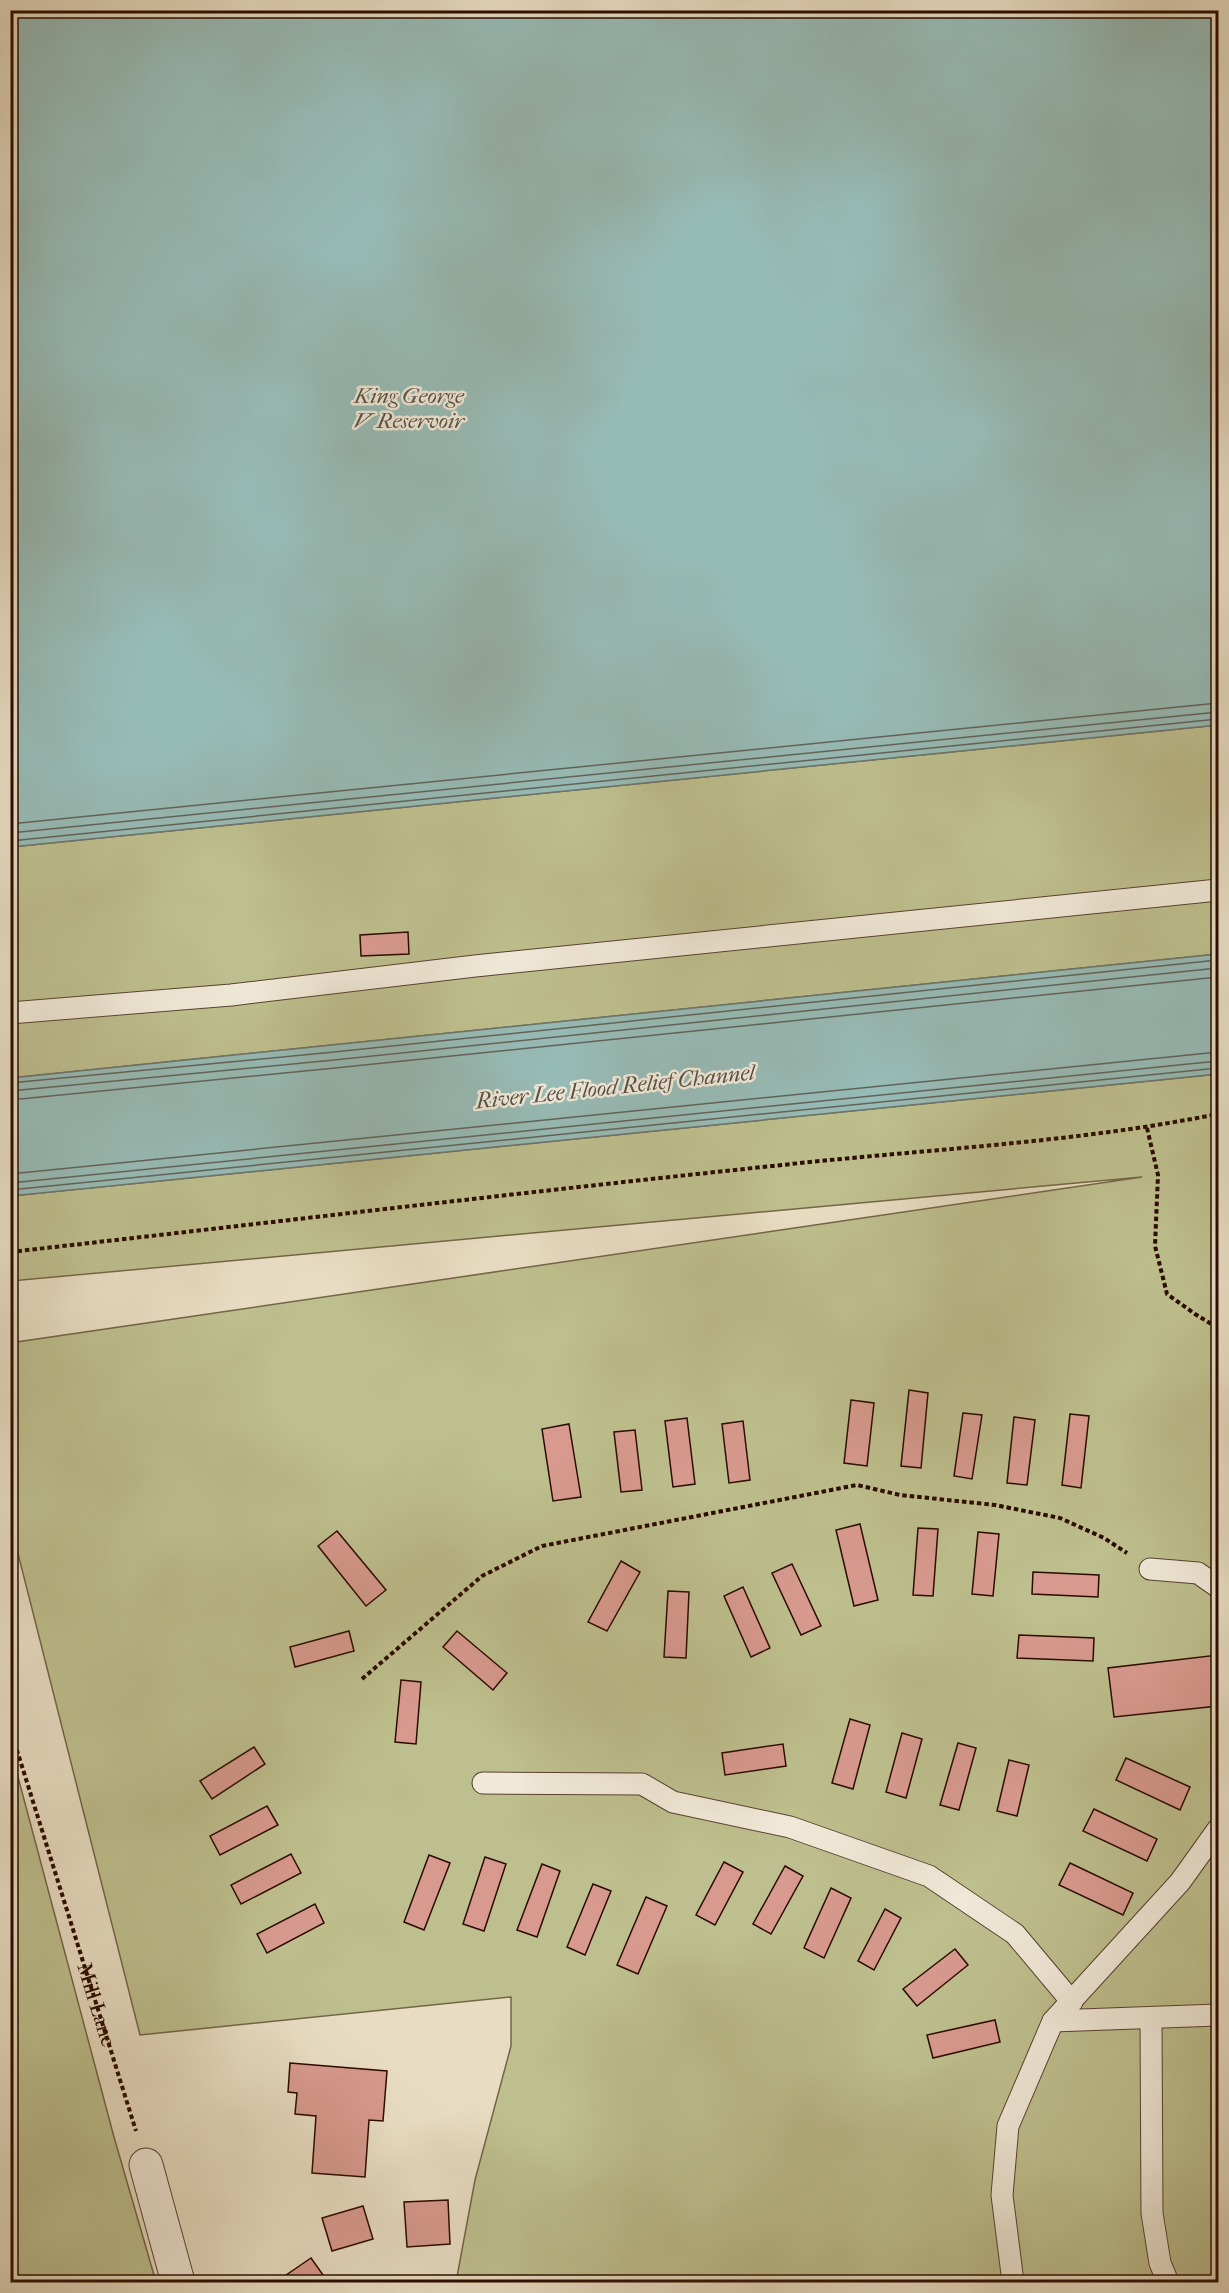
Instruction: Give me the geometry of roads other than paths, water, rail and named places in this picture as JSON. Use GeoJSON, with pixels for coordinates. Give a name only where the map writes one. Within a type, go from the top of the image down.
{"type":"FeatureCollection","features":[{"type":"Feature","properties":{"kind":"street"},"geometry":{"type":"LineString","coordinates":[[146,2165],[178,2283]]}},
{"type":"Feature","properties":{"kind":"lane"},"geometry":{"type":"LineString","coordinates":[[10,1013],[231,995],[475,966],[1218,890]]}},
{"type":"Feature","properties":{"kind":"lane"},"geometry":{"type":"LineString","coordinates":[[1150,1569],[1198,1573],[1218,1587]]}},
{"type":"Feature","properties":{"kind":"lane"},"geometry":{"type":"LineString","coordinates":[[483,1783],[642,1784],[673,1802],[790,1827],[929,1876],[1015,1934],[1072,2002]]}},
{"type":"Feature","properties":{"kind":"lane"},"geometry":{"type":"LineString","coordinates":[[1013,2283],[1002,2195],[1008,2126],[1053,2021],[1180,1882],[1218,1829]]}},
{"type":"Feature","properties":{"kind":"lane"},"geometry":{"type":"LineString","coordinates":[[1053,2021],[1218,2015]]}},
{"type":"Feature","properties":{"kind":"lane"},"geometry":{"type":"LineString","coordinates":[[1151,2018],[1152,2213],[1160,2263],[1168,2283]]}},
{"type":"Feature","properties":{"kind":"water","name":"King George V Reservoir"},"geometry":{"type":"Polygon","coordinates":[[[11,10],[1218,11],[1218,725],[11,847],[11,10]]]}},
{"type":"Feature","properties":{"kind":"water","name":"River Lee Flood Relief Channel"},"geometry":{"type":"Polygon","coordinates":[[[1218,954],[1218,1074],[11,1196],[11,1078],[1218,954]]]}}]}
